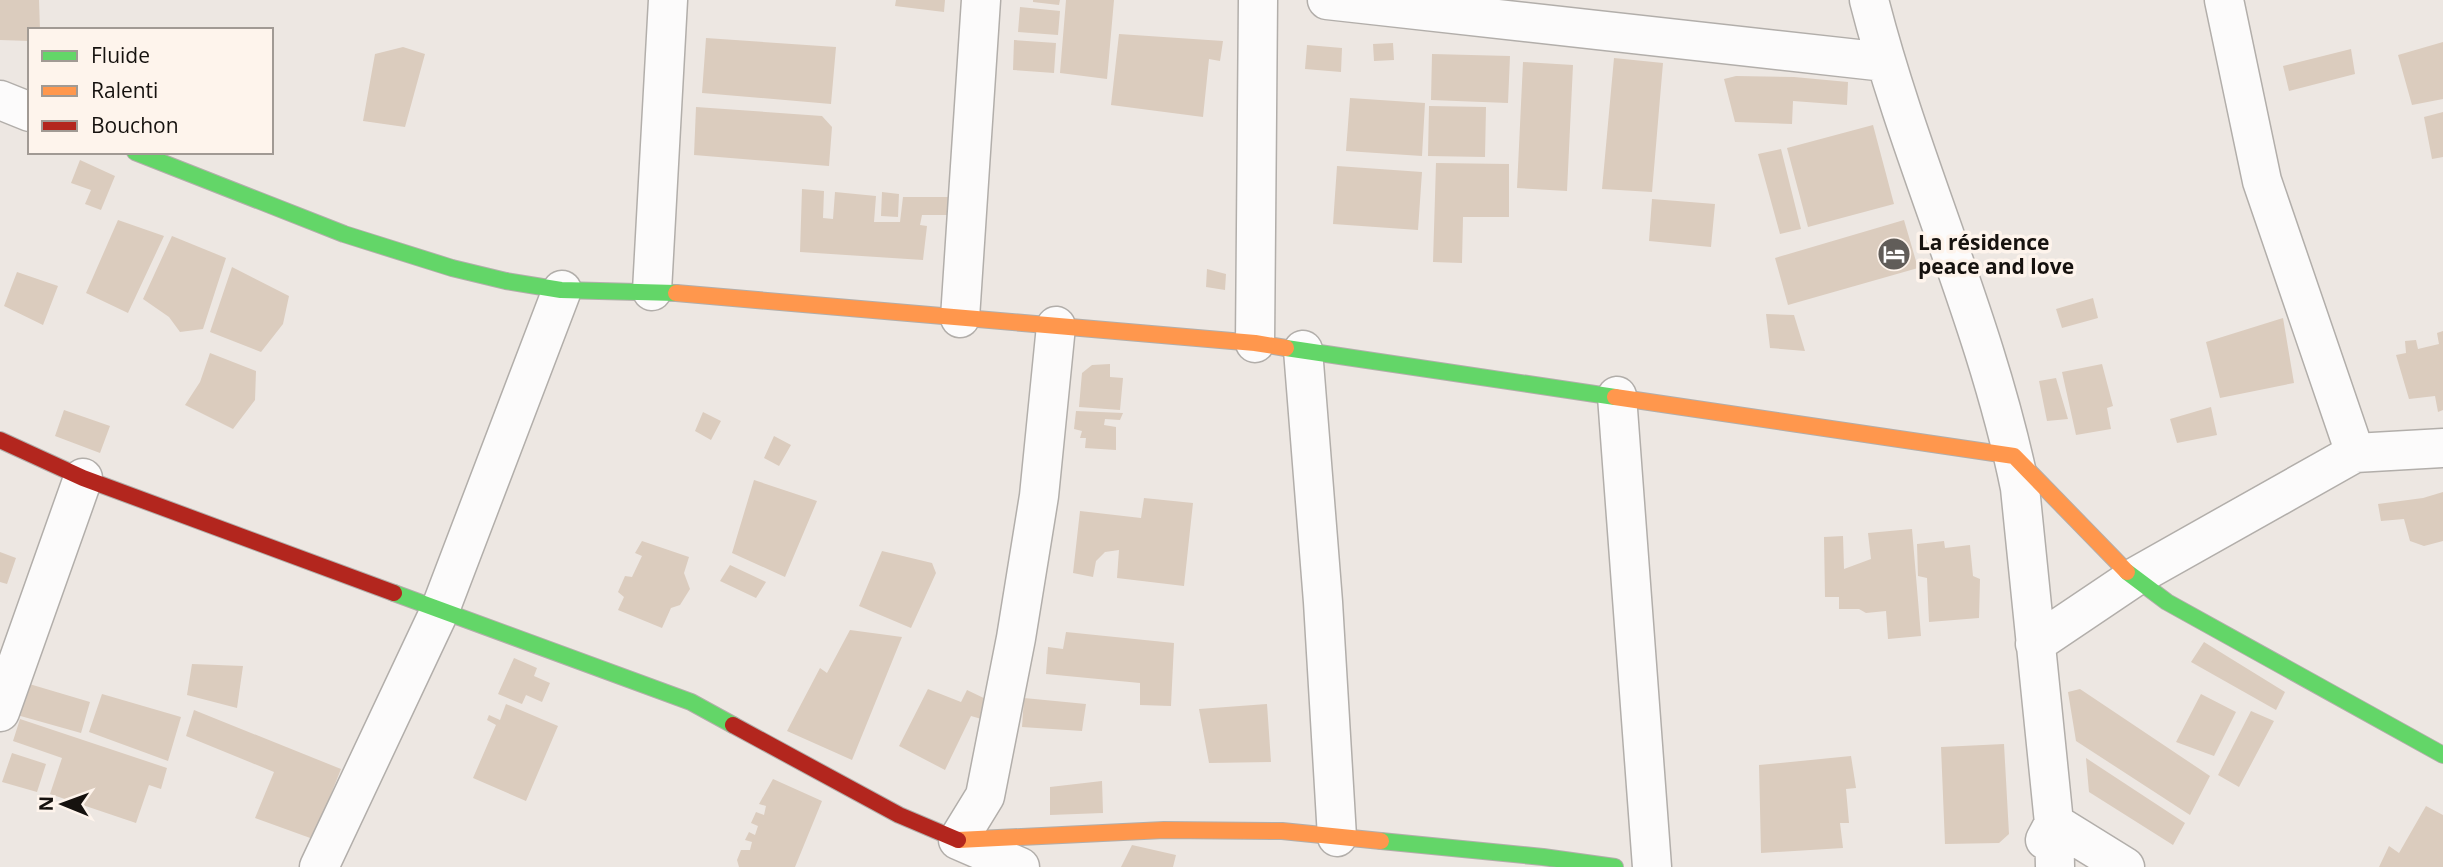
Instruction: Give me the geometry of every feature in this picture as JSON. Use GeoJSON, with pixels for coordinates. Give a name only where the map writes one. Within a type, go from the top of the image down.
{"type":"FeatureCollection","features":[{"type":"Feature","properties":{"kind":"street"},"geometry":{"type":"LineString","coordinates":[[652,291],[668,0]]}},
{"type":"Feature","properties":{"kind":"street"},"geometry":{"type":"LineString","coordinates":[[960,318],[981,0]]}},
{"type":"Feature","properties":{"kind":"street"},"geometry":{"type":"LineString","coordinates":[[1255,343],[1258,0]]}},
{"type":"Feature","properties":{"kind":"street"},"geometry":{"type":"LineString","coordinates":[[1327,0],[1885,62]]}},
{"type":"Feature","properties":{"kind":"street"},"geometry":{"type":"LineString","coordinates":[[1869,0],[1885,62],[1983,345],[2014,456],[2020,488],[2054,823],[2055,867]]}},
{"type":"Feature","properties":{"kind":"street"},"geometry":{"type":"LineString","coordinates":[[2224,0],[2262,181],[2355,453]]}},
{"type":"Feature","properties":{"kind":"street"},"geometry":{"type":"LineString","coordinates":[[0,100],[28,111]]}},
{"type":"Feature","properties":{"kind":"street"},"geometry":{"type":"LineString","coordinates":[[140,154],[397,253],[474,274],[562,290],[652,291],[1255,343],[2014,456],[2133,578],[2166,602],[2443,755]]}},
{"type":"Feature","properties":{"kind":"street"},"geometry":{"type":"LineString","coordinates":[[319,867],[440,610],[562,290]]}},
{"type":"Feature","properties":{"kind":"street"},"geometry":{"type":"LineString","coordinates":[[958,840],[985,796],[1016,638],[1039,496],[1056,326]]}},
{"type":"Feature","properties":{"kind":"street"},"geometry":{"type":"LineString","coordinates":[[1303,350],[1322,589],[1337,837]]}},
{"type":"Feature","properties":{"kind":"street"},"geometry":{"type":"LineString","coordinates":[[1616,396],[1652,867]]}},
{"type":"Feature","properties":{"kind":"street"},"geometry":{"type":"LineString","coordinates":[[0,440],[83,478],[691,702],[899,816],[1020,867]]}},
{"type":"Feature","properties":{"kind":"street"},"geometry":{"type":"LineString","coordinates":[[2035,645],[2133,578],[2355,453],[2443,447]]}},
{"type":"Feature","properties":{"kind":"street"},"geometry":{"type":"LineString","coordinates":[[0,712],[83,478]]}},
{"type":"Feature","properties":{"kind":"street"},"geometry":{"type":"LineString","coordinates":[[2031,867],[2054,823]]}},
{"type":"Feature","properties":{"kind":"street"},"geometry":{"type":"LineString","coordinates":[[2054,823],[2125,867]]}},
{"type":"Feature","properties":{"kind":"street"},"geometry":{"type":"LineString","coordinates":[[958,840],[1164,830],[1282,831],[1543,857],[1615,867]]}},
{"type":"Feature","properties":{"kind":"building"},"geometry":{"type":"Polygon","coordinates":[[[0,0],[39,0],[40,28],[28,28],[28,41],[0,40],[0,0]]]}},
{"type":"Feature","properties":{"kind":"building"},"geometry":{"type":"Polygon","coordinates":[[[896,0],[945,0],[944,12],[895,6],[896,0]]]}},
{"type":"Feature","properties":{"kind":"building"},"geometry":{"type":"Polygon","coordinates":[[[1033,0],[1060,0],[1059,5],[1033,0]]]}},
{"type":"Feature","properties":{"kind":"building"},"geometry":{"type":"Polygon","coordinates":[[[1066,0],[1114,0],[1107,79],[1060,73],[1066,0]]]}},
{"type":"Feature","properties":{"kind":"building"},"geometry":{"type":"Polygon","coordinates":[[[1020,7],[1060,11],[1058,35],[1018,32],[1020,7]]]}},
{"type":"Feature","properties":{"kind":"building"},"geometry":{"type":"Polygon","coordinates":[[[1119,34],[1223,41],[1220,61],[1209,59],[1203,117],[1111,105],[1119,34]]]}},
{"type":"Feature","properties":{"kind":"building"},"geometry":{"type":"Polygon","coordinates":[[[706,38],[836,47],[831,104],[702,93],[706,38]]]}},
{"type":"Feature","properties":{"kind":"building"},"geometry":{"type":"Polygon","coordinates":[[[1014,40],[1056,43],[1054,73],[1013,70],[1014,40]]]}},
{"type":"Feature","properties":{"kind":"building"},"geometry":{"type":"Polygon","coordinates":[[[2443,42],[2443,99],[2412,105],[2398,55],[2443,42]]]}},
{"type":"Feature","properties":{"kind":"building"},"geometry":{"type":"Polygon","coordinates":[[[1393,43],[1394,60],[1374,61],[1373,44],[1393,43]]]}},
{"type":"Feature","properties":{"kind":"building"},"geometry":{"type":"Polygon","coordinates":[[[1307,45],[1342,48],[1341,72],[1305,69],[1307,45]]]}},
{"type":"Feature","properties":{"kind":"building"},"geometry":{"type":"Polygon","coordinates":[[[403,47],[425,54],[405,127],[363,121],[375,54],[403,47]]]}},
{"type":"Feature","properties":{"kind":"building"},"geometry":{"type":"Polygon","coordinates":[[[2351,49],[2355,74],[2289,91],[2283,66],[2351,49]]]}},
{"type":"Feature","properties":{"kind":"building"},"geometry":{"type":"Polygon","coordinates":[[[1432,54],[1510,56],[1508,103],[1431,100],[1432,54]]]}},
{"type":"Feature","properties":{"kind":"building"},"geometry":{"type":"Polygon","coordinates":[[[1614,58],[1663,63],[1652,192],[1602,189],[1614,58]]]}},
{"type":"Feature","properties":{"kind":"building"},"geometry":{"type":"Polygon","coordinates":[[[1523,62],[1573,65],[1567,191],[1517,188],[1523,62]]]}},
{"type":"Feature","properties":{"kind":"building"},"geometry":{"type":"Polygon","coordinates":[[[1736,76],[1794,77],[1848,82],[1847,105],[1793,101],[1792,124],[1735,122],[1724,79],[1736,76]]]}},
{"type":"Feature","properties":{"kind":"building"},"geometry":{"type":"Polygon","coordinates":[[[1350,98],[1425,103],[1422,156],[1346,151],[1350,98]]]}},
{"type":"Feature","properties":{"kind":"building"},"geometry":{"type":"Polygon","coordinates":[[[1429,106],[1486,107],[1485,157],[1428,156],[1429,106]]]}},
{"type":"Feature","properties":{"kind":"building"},"geometry":{"type":"Polygon","coordinates":[[[696,107],[822,116],[832,127],[829,166],[694,155],[696,107]]]}},
{"type":"Feature","properties":{"kind":"building"},"geometry":{"type":"Polygon","coordinates":[[[2443,112],[2443,157],[2432,159],[2424,117],[2443,112]]]}},
{"type":"Feature","properties":{"kind":"building"},"geometry":{"type":"Polygon","coordinates":[[[1873,125],[1894,204],[1808,227],[1787,148],[1873,125]]]}},
{"type":"Feature","properties":{"kind":"building"},"geometry":{"type":"Polygon","coordinates":[[[1781,149],[1801,229],[1780,234],[1758,154],[1781,149]]]}},
{"type":"Feature","properties":{"kind":"building"},"geometry":{"type":"Polygon","coordinates":[[[80,160],[115,176],[101,210],[85,204],[91,190],[71,183],[80,160]]]}},
{"type":"Feature","properties":{"kind":"building"},"geometry":{"type":"Polygon","coordinates":[[[1436,163],[1509,164],[1509,217],[1463,217],[1462,263],[1433,262],[1436,163]]]}},
{"type":"Feature","properties":{"kind":"building"},"geometry":{"type":"Polygon","coordinates":[[[1337,166],[1422,172],[1418,230],[1333,224],[1337,166]]]}},
{"type":"Feature","properties":{"kind":"building"},"geometry":{"type":"Polygon","coordinates":[[[802,189],[824,191],[823,218],[833,219],[835,192],[876,196],[874,222],[900,222],[903,197],[961,197],[960,215],[922,215],[920,225],[927,226],[923,260],[800,252],[802,189]]]}},
{"type":"Feature","properties":{"kind":"building"},"geometry":{"type":"Polygon","coordinates":[[[882,192],[899,194],[898,217],[881,216],[882,192]]]}},
{"type":"Feature","properties":{"kind":"building"},"geometry":{"type":"Polygon","coordinates":[[[1652,199],[1715,204],[1711,247],[1649,241],[1652,199]]]}},
{"type":"Feature","properties":{"kind":"building"},"geometry":{"type":"Polygon","coordinates":[[[118,220],[164,236],[128,313],[86,293],[118,220]]]}},
{"type":"Feature","properties":{"kind":"building"},"geometry":{"type":"Polygon","coordinates":[[[1904,220],[1918,268],[1788,305],[1775,258],[1904,220]]]}},
{"type":"Feature","properties":{"kind":"building"},"geometry":{"type":"Polygon","coordinates":[[[172,236],[226,258],[203,329],[180,332],[169,317],[143,299],[172,236]]]}},
{"type":"Feature","properties":{"kind":"building"},"geometry":{"type":"Polygon","coordinates":[[[232,267],[289,296],[283,324],[261,352],[210,332],[232,267]]]}},
{"type":"Feature","properties":{"kind":"building"},"geometry":{"type":"Polygon","coordinates":[[[1207,269],[1226,274],[1225,290],[1206,287],[1207,269]]]}},
{"type":"Feature","properties":{"kind":"building"},"geometry":{"type":"Polygon","coordinates":[[[17,272],[58,286],[43,325],[4,306],[17,272]]]}},
{"type":"Feature","properties":{"kind":"building"},"geometry":{"type":"Polygon","coordinates":[[[2093,298],[2098,318],[2062,328],[2056,309],[2093,298]]]}},
{"type":"Feature","properties":{"kind":"building"},"geometry":{"type":"Polygon","coordinates":[[[1766,314],[1794,315],[1805,351],[1770,348],[1766,314]]]}},
{"type":"Feature","properties":{"kind":"building"},"geometry":{"type":"Polygon","coordinates":[[[2283,318],[2294,383],[2220,398],[2206,342],[2283,318]]]}},
{"type":"Feature","properties":{"kind":"building"},"geometry":{"type":"Polygon","coordinates":[[[2443,331],[2443,410],[2438,412],[2435,396],[2409,399],[2396,355],[2406,353],[2405,341],[2416,340],[2418,349],[2439,344],[2437,333],[2443,331]]]}},
{"type":"Feature","properties":{"kind":"building"},"geometry":{"type":"Polygon","coordinates":[[[210,353],[256,371],[255,400],[233,429],[185,405],[200,382],[210,353]]]}},
{"type":"Feature","properties":{"kind":"building"},"geometry":{"type":"Polygon","coordinates":[[[1110,364],[1110,377],[1123,378],[1120,410],[1079,407],[1082,373],[1092,365],[1110,364]]]}},
{"type":"Feature","properties":{"kind":"building"},"geometry":{"type":"Polygon","coordinates":[[[2102,364],[2113,406],[2107,408],[2111,429],[2076,435],[2062,372],[2102,364]]]}},
{"type":"Feature","properties":{"kind":"building"},"geometry":{"type":"Polygon","coordinates":[[[2056,378],[2068,419],[2047,421],[2039,381],[2056,378]]]}},
{"type":"Feature","properties":{"kind":"building"},"geometry":{"type":"Polygon","coordinates":[[[2211,407],[2217,435],[2177,443],[2170,419],[2211,407]]]}},
{"type":"Feature","properties":{"kind":"building"},"geometry":{"type":"Polygon","coordinates":[[[64,410],[110,426],[100,453],[55,436],[64,410]]]}},
{"type":"Feature","properties":{"kind":"building"},"geometry":{"type":"Polygon","coordinates":[[[1076,411],[1123,413],[1120,420],[1105,419],[1104,425],[1116,427],[1116,450],[1085,448],[1086,438],[1080,438],[1082,431],[1074,429],[1076,411]]]}},
{"type":"Feature","properties":{"kind":"building"},"geometry":{"type":"Polygon","coordinates":[[[703,412],[721,421],[711,440],[695,431],[703,412]]]}},
{"type":"Feature","properties":{"kind":"building"},"geometry":{"type":"Polygon","coordinates":[[[774,436],[791,445],[779,466],[764,458],[774,436]]]}},
{"type":"Feature","properties":{"kind":"building"},"geometry":{"type":"Polygon","coordinates":[[[754,480],[817,501],[785,577],[732,553],[754,480]]]}},
{"type":"Feature","properties":{"kind":"building"},"geometry":{"type":"Polygon","coordinates":[[[2443,492],[2443,541],[2424,546],[2410,541],[2404,519],[2381,521],[2378,504],[2423,498],[2443,492]]]}},
{"type":"Feature","properties":{"kind":"building"},"geometry":{"type":"Polygon","coordinates":[[[1144,498],[1193,503],[1184,586],[1117,578],[1119,550],[1105,552],[1096,561],[1093,577],[1073,573],[1080,511],[1141,518],[1144,498]]]}},
{"type":"Feature","properties":{"kind":"building"},"geometry":{"type":"Polygon","coordinates":[[[1912,529],[1921,636],[1888,639],[1886,611],[1866,613],[1859,609],[1839,609],[1839,597],[1825,597],[1824,537],[1843,536],[1844,569],[1871,559],[1868,533],[1912,529]]]}},
{"type":"Feature","properties":{"kind":"building"},"geometry":{"type":"Polygon","coordinates":[[[642,541],[689,557],[684,573],[690,589],[680,605],[671,608],[662,628],[618,610],[624,597],[618,592],[625,576],[632,577],[642,556],[635,553],[642,541]]]}},
{"type":"Feature","properties":{"kind":"building"},"geometry":{"type":"Polygon","coordinates":[[[1944,541],[1945,548],[1970,545],[1973,576],[1980,579],[1979,618],[1929,622],[1927,578],[1918,576],[1917,544],[1944,541]]]}},
{"type":"Feature","properties":{"kind":"building"},"geometry":{"type":"Polygon","coordinates":[[[882,551],[932,563],[936,573],[911,628],[859,606],[882,551]]]}},
{"type":"Feature","properties":{"kind":"building"},"geometry":{"type":"Polygon","coordinates":[[[0,552],[16,558],[7,584],[0,582],[0,552]]]}},
{"type":"Feature","properties":{"kind":"building"},"geometry":{"type":"Polygon","coordinates":[[[730,565],[766,582],[756,598],[720,581],[730,565]]]}},
{"type":"Feature","properties":{"kind":"building"},"geometry":{"type":"Polygon","coordinates":[[[850,630],[902,637],[852,760],[787,731],[820,668],[827,673],[850,630]]]}},
{"type":"Feature","properties":{"kind":"building"},"geometry":{"type":"Polygon","coordinates":[[[1066,632],[1174,643],[1171,706],[1140,705],[1140,683],[1046,674],[1048,647],[1063,649],[1066,632]]]}},
{"type":"Feature","properties":{"kind":"building"},"geometry":{"type":"Polygon","coordinates":[[[2204,642],[2285,692],[2276,710],[2191,662],[2204,642]]]}},
{"type":"Feature","properties":{"kind":"building"},"geometry":{"type":"Polygon","coordinates":[[[514,658],[537,668],[534,676],[550,683],[542,702],[526,695],[522,704],[498,694],[514,658]]]}},
{"type":"Feature","properties":{"kind":"building"},"geometry":{"type":"Polygon","coordinates":[[[192,664],[243,666],[237,708],[187,695],[192,664]]]}},
{"type":"Feature","properties":{"kind":"building"},"geometry":{"type":"Polygon","coordinates":[[[26,683],[90,702],[81,733],[17,715],[26,683]]]}},
{"type":"Feature","properties":{"kind":"building"},"geometry":{"type":"Polygon","coordinates":[[[928,689],[961,702],[967,690],[990,701],[985,720],[971,716],[945,770],[899,746],[928,689]]]}},
{"type":"Feature","properties":{"kind":"building"},"geometry":{"type":"Polygon","coordinates":[[[2080,689],[2210,776],[2190,815],[2076,741],[2068,692],[2080,689]]]}},
{"type":"Feature","properties":{"kind":"building"},"geometry":{"type":"Polygon","coordinates":[[[102,694],[181,717],[168,761],[89,732],[102,694]]]}},
{"type":"Feature","properties":{"kind":"building"},"geometry":{"type":"Polygon","coordinates":[[[2201,694],[2236,712],[2214,756],[2176,742],[2201,694]]]}},
{"type":"Feature","properties":{"kind":"building"},"geometry":{"type":"Polygon","coordinates":[[[1024,698],[1086,704],[1082,731],[1022,727],[1024,698]]]}},
{"type":"Feature","properties":{"kind":"building"},"geometry":{"type":"Polygon","coordinates":[[[506,704],[558,726],[526,801],[473,778],[496,725],[487,720],[489,715],[500,720],[506,704]]]}},
{"type":"Feature","properties":{"kind":"building"},"geometry":{"type":"Polygon","coordinates":[[[1267,704],[1271,762],[1209,763],[1199,709],[1267,704]]]}},
{"type":"Feature","properties":{"kind":"building"},"geometry":{"type":"Polygon","coordinates":[[[194,710],[341,769],[313,839],[255,818],[274,772],[186,736],[194,710]]]}},
{"type":"Feature","properties":{"kind":"building"},"geometry":{"type":"Polygon","coordinates":[[[2251,711],[2274,721],[2239,787],[2218,775],[2251,711]]]}},
{"type":"Feature","properties":{"kind":"building"},"geometry":{"type":"Polygon","coordinates":[[[20,719],[167,768],[161,789],[149,785],[136,823],[50,794],[62,758],[13,741],[20,719]]]}},
{"type":"Feature","properties":{"kind":"building"},"geometry":{"type":"Polygon","coordinates":[[[2004,744],[2009,834],[1999,843],[1945,844],[1941,747],[2004,744]]]}},
{"type":"Feature","properties":{"kind":"building"},"geometry":{"type":"Polygon","coordinates":[[[12,753],[46,764],[37,792],[2,782],[12,753]]]}},
{"type":"Feature","properties":{"kind":"building"},"geometry":{"type":"Polygon","coordinates":[[[1851,756],[1856,788],[1846,789],[1849,823],[1840,823],[1843,848],[1761,853],[1759,765],[1851,756]]]}},
{"type":"Feature","properties":{"kind":"building"},"geometry":{"type":"Polygon","coordinates":[[[2086,758],[2185,823],[2173,845],[2089,792],[2086,758]]]}},
{"type":"Feature","properties":{"kind":"building"},"geometry":{"type":"Polygon","coordinates":[[[773,779],[822,801],[795,867],[739,867],[737,860],[741,850],[750,850],[752,842],[745,840],[749,832],[755,835],[758,826],[751,823],[756,812],[764,815],[766,806],[759,804],[773,779]]]}},
{"type":"Feature","properties":{"kind":"building"},"geometry":{"type":"Polygon","coordinates":[[[1102,781],[1103,813],[1050,815],[1050,787],[1102,781]]]}},
{"type":"Feature","properties":{"kind":"building"},"geometry":{"type":"Polygon","coordinates":[[[2426,806],[2443,815],[2443,867],[2379,867],[2389,846],[2399,853],[2426,806]]]}},
{"type":"Feature","properties":{"kind":"building"},"geometry":{"type":"Polygon","coordinates":[[[1132,845],[1176,855],[1173,867],[1121,867],[1132,845]]]}},
{"type":"Feature","properties":{"kind":"traffic: fast"},"geometry":{"type":"LineString","coordinates":[[140,154],[344,234],[452,268],[561,290],[676,293]]}},
{"type":"Feature","properties":{"kind":"traffic: fast"},"geometry":{"type":"LineString","coordinates":[[1286,348],[1615,397]]}},
{"type":"Feature","properties":{"kind":"traffic: fast"},"geometry":{"type":"LineString","coordinates":[[2127,572],[2167,602],[2443,755]]}},
{"type":"Feature","properties":{"kind":"traffic: fast"},"geometry":{"type":"LineString","coordinates":[[394,593],[691,702],[733,725]]}},
{"type":"Feature","properties":{"kind":"traffic: fast"},"geometry":{"type":"LineString","coordinates":[[1381,841],[1615,867]]}},
{"type":"Feature","properties":{"kind":"traffic: slow"},"geometry":{"type":"LineString","coordinates":[[676,293],[1255,343],[1286,348]]}},
{"type":"Feature","properties":{"kind":"traffic: slow"},"geometry":{"type":"LineString","coordinates":[[1615,397],[2014,456],[2127,572]]}},
{"type":"Feature","properties":{"kind":"traffic: slow"},"geometry":{"type":"LineString","coordinates":[[958,840],[1164,830],[1282,831],[1381,841]]}},
{"type":"Feature","properties":{"kind":"traffic: jam"},"geometry":{"type":"LineString","coordinates":[[0,440],[83,478],[394,593]]}},
{"type":"Feature","properties":{"kind":"traffic: jam"},"geometry":{"type":"LineString","coordinates":[[733,725],[899,815],[958,840]]}},
{"type":"Feature","properties":{"kind":"place","name":"La résidence peace and love"},"geometry":{"type":"Point","coordinates":[1894,254]}}]}
